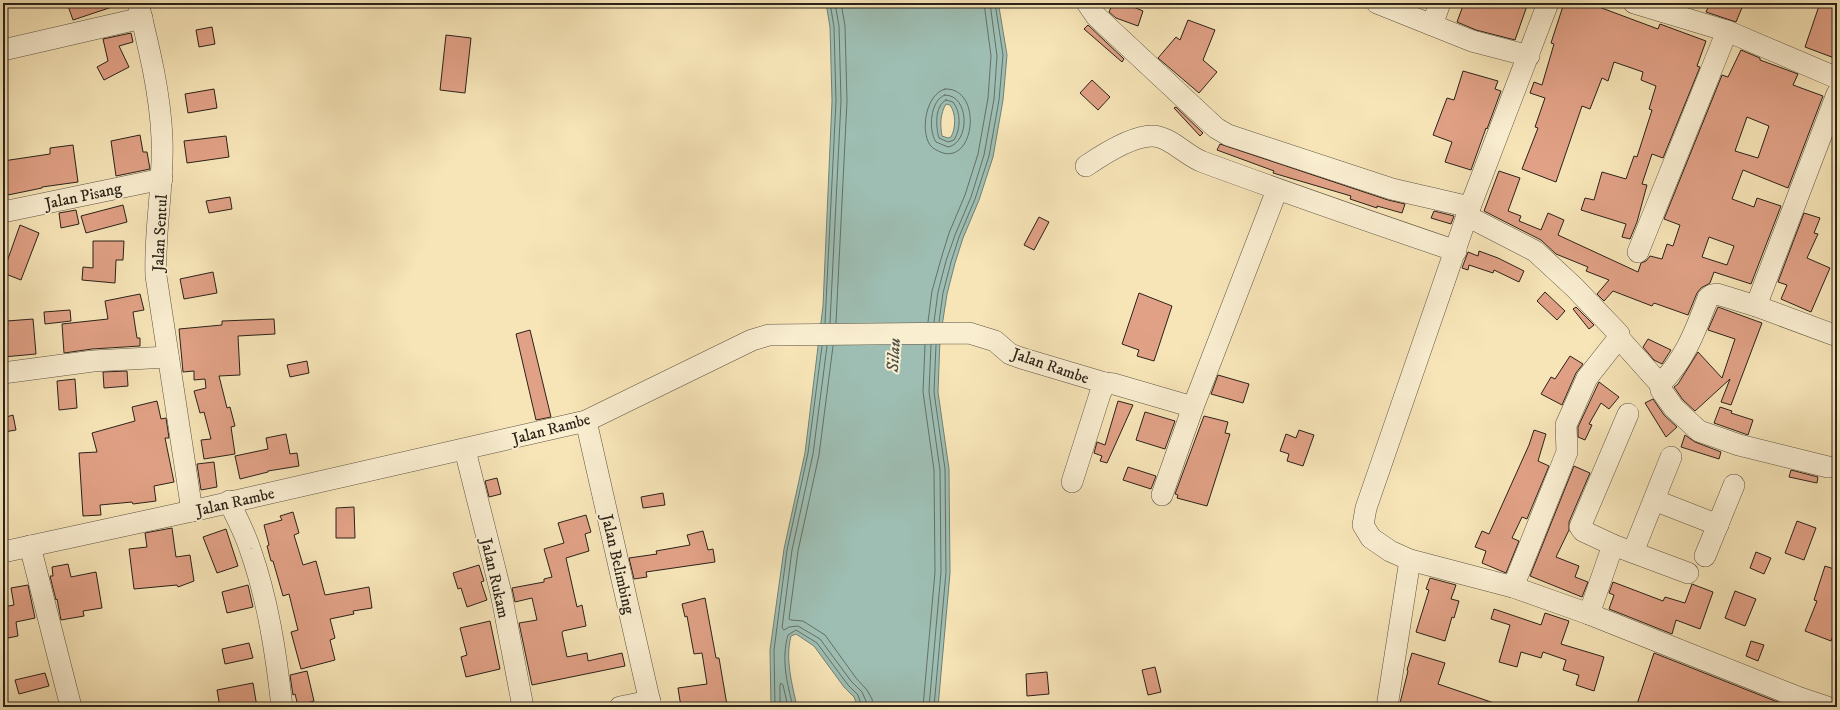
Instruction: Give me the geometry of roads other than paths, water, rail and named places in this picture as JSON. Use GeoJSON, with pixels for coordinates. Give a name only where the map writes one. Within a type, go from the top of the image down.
{"type":"FeatureCollection","features":[{"type":"Feature","properties":{"kind":"street"},"geometry":{"type":"LineString","coordinates":[[1087,3],[1096,16],[1216,128],[1228,135],[1392,189],[1468,212],[1535,251],[1617,330],[1618,337],[1660,384],[1661,390],[1674,408],[1699,431],[1739,445],[1828,466]]}},
{"type":"Feature","properties":{"kind":"street"},"geometry":{"type":"LineString","coordinates":[[1377,3],[1472,41],[1529,56]]}},
{"type":"Feature","properties":{"kind":"street"},"geometry":{"type":"LineString","coordinates":[[1432,25],[1440,3]]}},
{"type":"Feature","properties":{"kind":"street"},"geometry":{"type":"LineString","coordinates":[[1548,3],[1529,56],[1468,212],[1456,251],[1366,508],[1362,525],[1371,538],[1390,551],[1410,560],[1513,587],[1589,614],[1798,702],[1828,707]]}},
{"type":"Feature","properties":{"kind":"street"},"geometry":{"type":"LineString","coordinates":[[1634,3],[1727,31],[1837,78]]}},
{"type":"Feature","properties":{"kind":"street"},"geometry":{"type":"LineString","coordinates":[[3,50],[140,10]]}},
{"type":"Feature","properties":{"kind":"street","name":"Jalan Sentul"},"geometry":{"type":"LineString","coordinates":[[140,10],[157,86],[162,138],[162,178],[155,252],[156,276],[192,511]]}},
{"type":"Feature","properties":{"kind":"street"},"geometry":{"type":"LineString","coordinates":[[1638,252],[1727,31]]}},
{"type":"Feature","properties":{"kind":"street"},"geometry":{"type":"LineString","coordinates":[[1756,306],[1837,94]]}},
{"type":"Feature","properties":{"kind":"street"},"geometry":{"type":"LineString","coordinates":[[1086,166],[1107,152],[1138,139],[1152,136],[1164,138],[1196,159],[1277,190],[1456,251]]}},
{"type":"Feature","properties":{"kind":"street","name":"Jalan Pisang"},"geometry":{"type":"LineString","coordinates":[[3,212],[162,178]]}},
{"type":"Feature","properties":{"kind":"street"},"geometry":{"type":"LineString","coordinates":[[1162,495],[1193,407],[1277,190]]}},
{"type":"Feature","properties":{"kind":"street"},"geometry":{"type":"LineString","coordinates":[[1660,384],[1671,374],[1687,350],[1708,298],[1712,295],[1716,294],[1756,306],[1837,336]]}},
{"type":"Feature","properties":{"kind":"street","name":"Jalan Rambe"},"geometry":{"type":"LineString","coordinates":[[3,552],[586,422],[752,340],[770,335],[800,333],[969,333],[995,342],[1010,354],[1021,358],[1193,407]]}},
{"type":"Feature","properties":{"kind":"street"},"geometry":{"type":"LineString","coordinates":[[1513,587],[1567,452],[1566,425],[1587,378],[1618,337]]}},
{"type":"Feature","properties":{"kind":"street"},"geometry":{"type":"LineString","coordinates":[[3,373],[93,361],[168,357]]}},
{"type":"Feature","properties":{"kind":"street"},"geometry":{"type":"LineString","coordinates":[[1072,482],[1100,394],[1105,383]]}},
{"type":"Feature","properties":{"kind":"street"},"geometry":{"type":"LineString","coordinates":[[1628,414],[1580,527],[1582,531],[1688,573]]}},
{"type":"Feature","properties":{"kind":"street","name":"Jalan Belimbing"},"geometry":{"type":"LineString","coordinates":[[586,422],[651,704]]}},
{"type":"Feature","properties":{"kind":"street","name":"Jalan Rukam"},"geometry":{"type":"LineString","coordinates":[[465,450],[501,593],[523,707]]}},
{"type":"Feature","properties":{"kind":"street"},"geometry":{"type":"LineString","coordinates":[[1633,552],[1671,457]]}},
{"type":"Feature","properties":{"kind":"street"},"geometry":{"type":"LineString","coordinates":[[1706,556],[1734,485]]}},
{"type":"Feature","properties":{"kind":"street"},"geometry":{"type":"LineString","coordinates":[[1654,500],[1718,525]]}},
{"type":"Feature","properties":{"kind":"street"},"geometry":{"type":"LineString","coordinates":[[229,501],[250,548],[266,603],[276,656],[282,707]]}},
{"type":"Feature","properties":{"kind":"street"},"geometry":{"type":"LineString","coordinates":[[1589,614],[1613,544]]}},
{"type":"Feature","properties":{"kind":"street"},"geometry":{"type":"LineString","coordinates":[[30,546],[71,707]]}},
{"type":"Feature","properties":{"kind":"street"},"geometry":{"type":"LineString","coordinates":[[1392,706],[1410,560]]}},
{"type":"Feature","properties":{"kind":"street"},"geometry":{"type":"LineString","coordinates":[[620,707],[651,704]]}},
{"type":"Feature","properties":{"kind":"water","name":"Silau"},"geometry":{"type":"Polygon","coordinates":[[[826,3],[998,3],[1007,55],[1003,100],[993,157],[979,200],[963,238],[955,263],[947,294],[940,339],[938,392],[949,469],[950,573],[938,707],[858,707],[854,697],[844,687],[814,646],[796,634],[791,636],[789,645],[789,663],[797,707],[771,707],[770,650],[784,549],[805,453],[823,306],[832,101],[830,27],[826,3]],[[946,104],[941,120],[942,136],[948,138],[951,137],[953,133],[954,125],[954,116],[950,105],[946,104]]]}}]}
